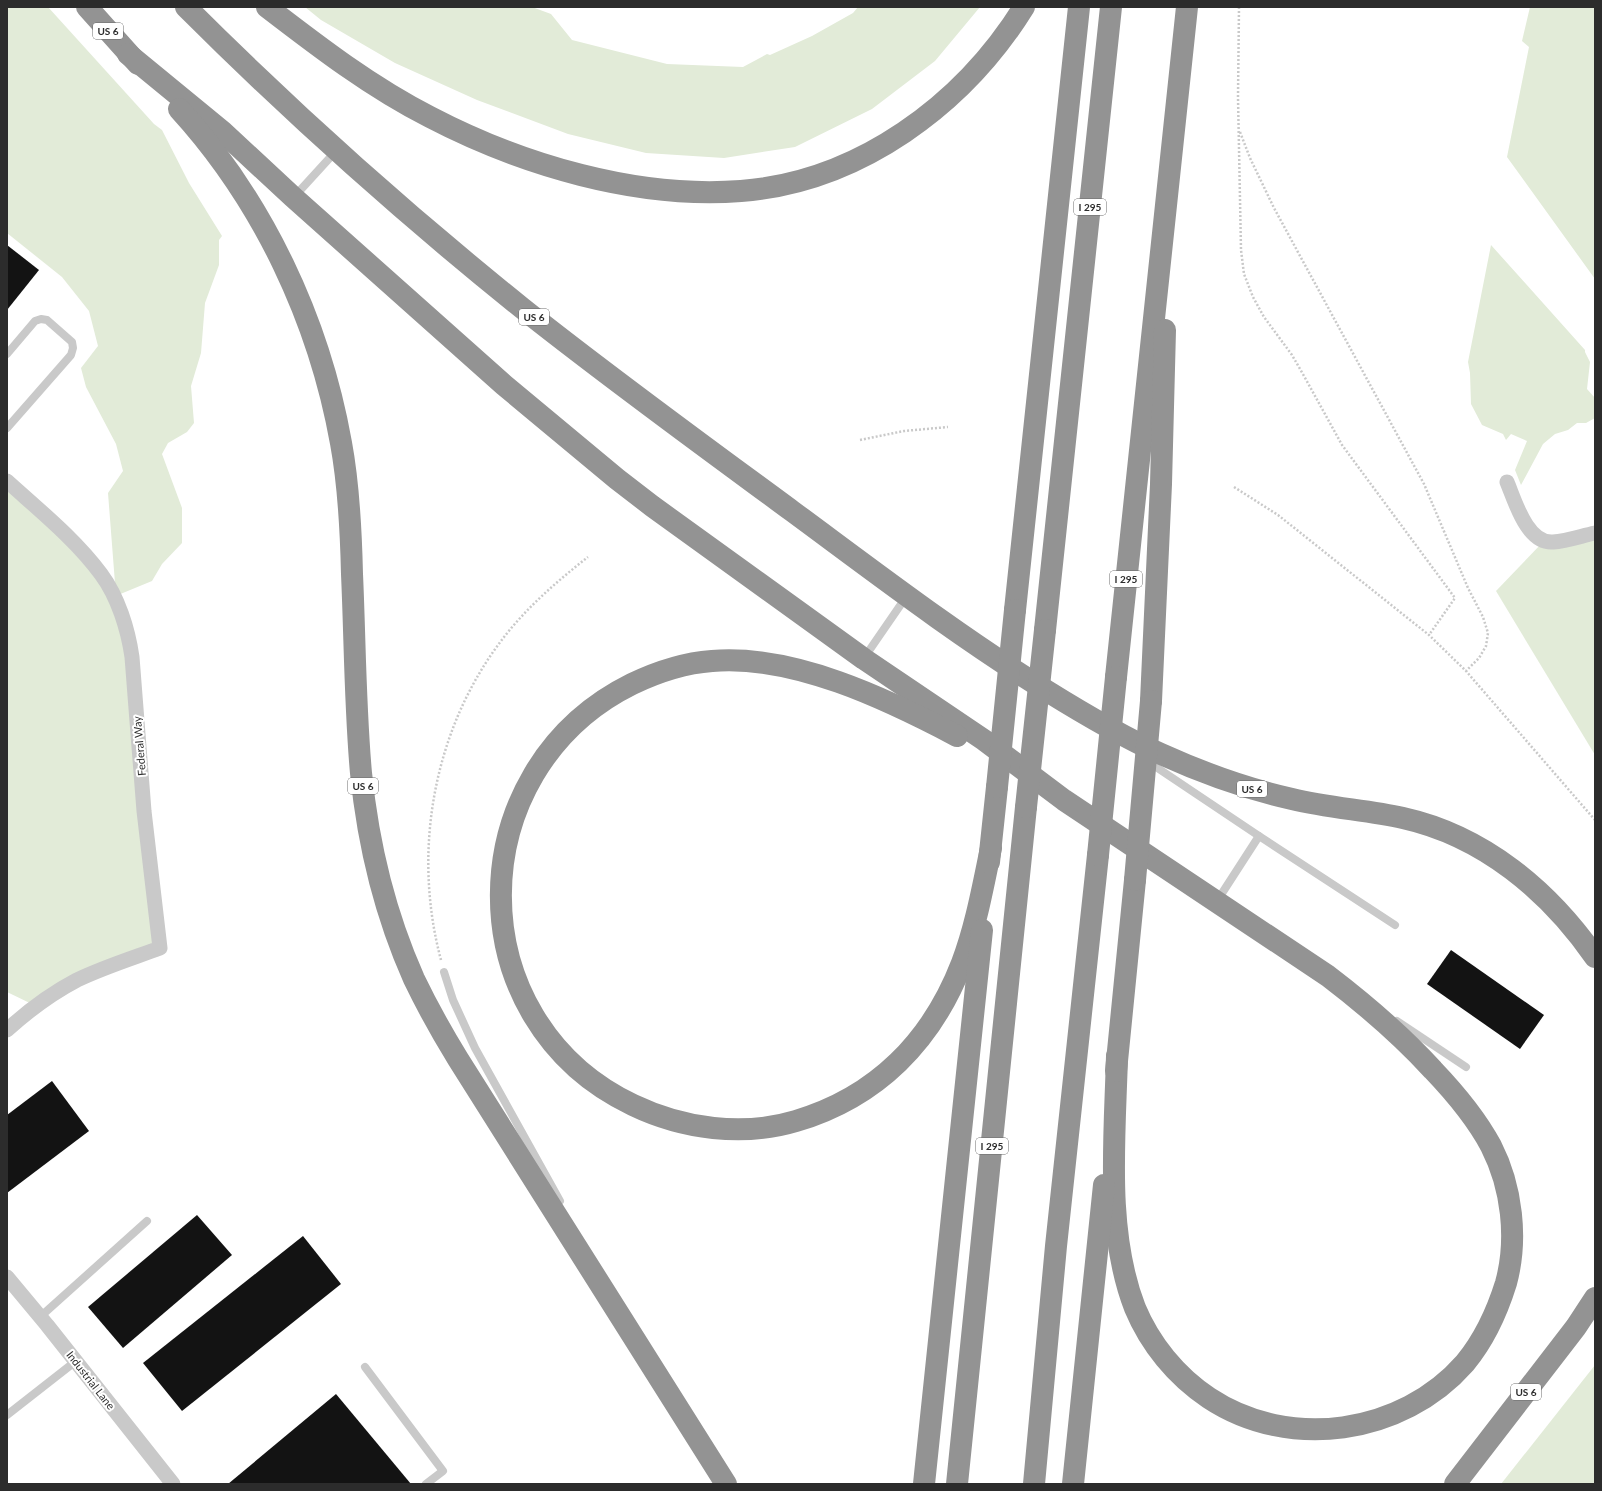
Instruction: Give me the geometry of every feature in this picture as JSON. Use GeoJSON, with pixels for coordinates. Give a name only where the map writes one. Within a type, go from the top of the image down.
{"type":"FeatureCollection","features":[{"type":"Feature","properties":{"kind":"highway","name":"US 6"},"geometry":{"type":"LineString","coordinates":[[87,7],[189,120],[244,194],[287,272],[320,356],[328,384],[341,444],[349,502],[359,744],[365,804],[383,893],[403,950],[428,1006],[458,1059],[726,1484]]}},
{"type":"Feature","properties":{"kind":"highway","name":"US 6"},"geometry":{"type":"LineString","coordinates":[[186,7],[284,101],[337,149],[430,231],[522,308],[678,427],[907,596],[984,650],[1036,684],[1113,730],[1162,754],[1209,774],[1263,792],[1292,799],[1408,819],[1437,828],[1464,840],[1491,854],[1539,891],[1580,935],[1595,957]]}},
{"type":"Feature","properties":{"kind":"highway"},"geometry":{"type":"LineString","coordinates":[[267,7],[337,59],[386,92],[428,116],[487,144],[546,164],[600,179],[657,188],[713,192],[743,191],[798,181],[848,164],[898,137],[944,102],[967,79],[1002,38],[1024,7]]}},
{"type":"Feature","properties":{"kind":"highway"},"geometry":{"type":"LineString","coordinates":[[924,1484],[1079,7]]}},
{"type":"Feature","properties":{"kind":"highway","name":"I 295"},"geometry":{"type":"LineString","coordinates":[[957,1484],[1026,807],[1111,7]]}},
{"type":"Feature","properties":{"kind":"highway","name":"I 295"},"geometry":{"type":"LineString","coordinates":[[1034,1484],[1056,1246],[1187,7]]}},
{"type":"Feature","properties":{"kind":"highway"},"geometry":{"type":"LineString","coordinates":[[128,54],[223,132],[293,197],[504,385],[617,479],[681,527],[864,658],[984,740],[1064,800]]}},
{"type":"Feature","properties":{"kind":"highway"},"geometry":{"type":"LineString","coordinates":[[1073,1484],[1135,880],[1151,701],[1163,427],[1168,187]]}},
{"type":"Feature","properties":{"kind":"highway"},"geometry":{"type":"LineString","coordinates":[[991,848],[976,918],[963,961],[943,1005],[919,1040],[889,1072],[852,1097],[832,1108],[790,1123],[746,1129],[724,1129],[682,1123],[662,1118],[642,1110],[607,1091],[576,1067],[550,1040],[538,1023],[519,986],[508,956],[504,937],[500,899],[500,876],[509,828],[517,806],[539,766],[568,730],[602,701],[638,681],[677,667],[714,660],[772,664],[817,675],[872,696],[932,724],[984,752],[1064,800],[1303,959],[1353,995],[1376,1014],[1399,1035],[1445,1083],[1475,1120],[1491,1146],[1500,1167],[1506,1188],[1512,1233],[1511,1254],[1506,1280],[1495,1314],[1477,1347],[1464,1363],[1435,1390],[1418,1402],[1401,1411],[1362,1424],[1341,1428],[1314,1430],[1258,1422],[1219,1404],[1184,1379],[1155,1345],[1135,1308],[1128,1286],[1119,1242],[1116,1216],[1115,1166],[1117,1056]]}},
{"type":"Feature","properties":{"kind":"highway","name":"US 6"},"geometry":{"type":"LineString","coordinates":[[1455,1484],[1576,1327],[1595,1298]]}},
{"type":"Feature","properties":{"kind":"street","name":"Federal Way"},"geometry":{"type":"LineString","coordinates":[[7,481],[76,545],[101,574],[118,606],[129,639],[132,657],[144,811],[160,948],[99,971],[61,989],[26,1013],[7,1030]]}},
{"type":"Feature","properties":{"kind":"street"},"geometry":{"type":"LineString","coordinates":[[1507,482],[1528,529],[1537,538],[1551,542],[1595,533]]}},
{"type":"Feature","properties":{"kind":"street","name":"Industrial Lane"},"geometry":{"type":"LineString","coordinates":[[7,1277],[76,1361],[173,1484]]}},
{"type":"Feature","properties":{"kind":"lane"},"geometry":{"type":"LineString","coordinates":[[293,197],[337,149]]}},
{"type":"Feature","properties":{"kind":"lane"},"geometry":{"type":"LineString","coordinates":[[7,354],[35,321],[41,319],[47,320],[72,342],[73,348],[71,355],[7,428]]}},
{"type":"Feature","properties":{"kind":"lane"},"geometry":{"type":"LineString","coordinates":[[864,658],[907,596]]}},
{"type":"Feature","properties":{"kind":"lane"},"geometry":{"type":"LineString","coordinates":[[984,650],[1259,836],[1395,925]]}},
{"type":"Feature","properties":{"kind":"lane"},"geometry":{"type":"LineString","coordinates":[[1216,902],[1259,836]]}},
{"type":"Feature","properties":{"kind":"lane"},"geometry":{"type":"LineString","coordinates":[[1303,959],[1466,1067]]}},
{"type":"Feature","properties":{"kind":"lane"},"geometry":{"type":"LineString","coordinates":[[444,972],[453,1000],[475,1048],[563,1206]]}},
{"type":"Feature","properties":{"kind":"lane"},"geometry":{"type":"LineString","coordinates":[[40,1317],[147,1222]]}},
{"type":"Feature","properties":{"kind":"lane"},"geometry":{"type":"LineString","coordinates":[[574,1227],[651,1365]]}},
{"type":"Feature","properties":{"kind":"lane"},"geometry":{"type":"LineString","coordinates":[[7,1415],[76,1361]]}},
{"type":"Feature","properties":{"kind":"lane"},"geometry":{"type":"LineString","coordinates":[[365,1366],[443,1471],[426,1484]]}},
{"type":"Feature","properties":{"kind":"path"},"geometry":{"type":"LineString","coordinates":[[1239,7],[1239,130],[1244,274],[1253,297],[1264,317],[1292,355],[1342,445],[1455,598],[1429,635]]}},
{"type":"Feature","properties":{"kind":"path"},"geometry":{"type":"LineString","coordinates":[[1239,130],[1250,158],[1271,202],[1424,484],[1468,588],[1483,617],[1488,633],[1486,646],[1479,658],[1466,671]]}},
{"type":"Feature","properties":{"kind":"path"},"geometry":{"type":"LineString","coordinates":[[860,440],[904,431],[948,427]]}},
{"type":"Feature","properties":{"kind":"path"},"geometry":{"type":"LineString","coordinates":[[1234,486],[1278,515],[1429,635],[1466,671],[1595,820]]}},
{"type":"Feature","properties":{"kind":"path"},"geometry":{"type":"LineString","coordinates":[[444,972],[438,950],[434,925],[428,849],[433,799],[444,751],[463,701],[475,679],[501,641],[534,604],[588,557]]}},
{"type":"Feature","properties":{"kind":"green space"},"geometry":{"type":"Polygon","coordinates":[[[7,7],[48,7],[154,124],[162,130],[189,183],[222,236],[219,240],[219,265],[205,303],[201,353],[191,386],[194,423],[187,432],[168,443],[162,454],[182,508],[182,543],[162,564],[152,581],[118,595],[115,583],[108,493],[123,471],[116,444],[86,387],[81,368],[98,346],[89,311],[62,277],[7,233],[7,7]]]}},
{"type":"Feature","properties":{"kind":"green space"},"geometry":{"type":"Polygon","coordinates":[[[305,7],[532,7],[551,14],[572,40],[667,64],[743,67],[767,54],[770,55],[812,36],[853,13],[858,7],[980,7],[935,61],[872,109],[795,147],[724,158],[646,153],[568,134],[477,100],[395,63],[321,20],[305,7]]]}},
{"type":"Feature","properties":{"kind":"green space"},"geometry":{"type":"Polygon","coordinates":[[[1530,7],[1595,7],[1595,279],[1507,157],[1529,47],[1522,41],[1530,7]]]}},
{"type":"Feature","properties":{"kind":"green space"},"geometry":{"type":"Polygon","coordinates":[[[1491,245],[1585,350],[1590,362],[1587,389],[1595,398],[1595,418],[1586,423],[1577,423],[1568,430],[1555,434],[1543,444],[1521,485],[1515,470],[1527,441],[1511,434],[1506,440],[1503,434],[1482,425],[1471,404],[1470,373],[1468,362],[1491,245]]]}},
{"type":"Feature","properties":{"kind":"green space"},"geometry":{"type":"Polygon","coordinates":[[[7,484],[27,502],[112,594],[130,655],[158,945],[36,1006],[7,992],[7,484]]]}},
{"type":"Feature","properties":{"kind":"green space"},"geometry":{"type":"Polygon","coordinates":[[[1595,533],[1595,755],[1496,591],[1543,542],[1595,533]]]}},
{"type":"Feature","properties":{"kind":"green space"},"geometry":{"type":"Polygon","coordinates":[[[1595,1365],[1595,1484],[1501,1484],[1595,1365]]]}},
{"type":"Feature","properties":{"kind":"building"},"geometry":{"type":"Polygon","coordinates":[[[7,245],[39,270],[7,310],[7,245]]]}},
{"type":"Feature","properties":{"kind":"building"},"geometry":{"type":"Polygon","coordinates":[[[1451,950],[1544,1015],[1520,1049],[1427,984],[1451,950]]]}},
{"type":"Feature","properties":{"kind":"building"},"geometry":{"type":"Polygon","coordinates":[[[52,1081],[89,1131],[7,1193],[7,1115],[52,1081]]]}},
{"type":"Feature","properties":{"kind":"building"},"geometry":{"type":"Polygon","coordinates":[[[197,1215],[232,1255],[123,1348],[88,1307],[197,1215]]]}},
{"type":"Feature","properties":{"kind":"building"},"geometry":{"type":"Polygon","coordinates":[[[303,1236],[341,1284],[182,1411],[143,1363],[303,1236]]]}},
{"type":"Feature","properties":{"kind":"building"},"geometry":{"type":"Polygon","coordinates":[[[336,1394],[411,1484],[228,1484],[336,1394]]]}}]}
